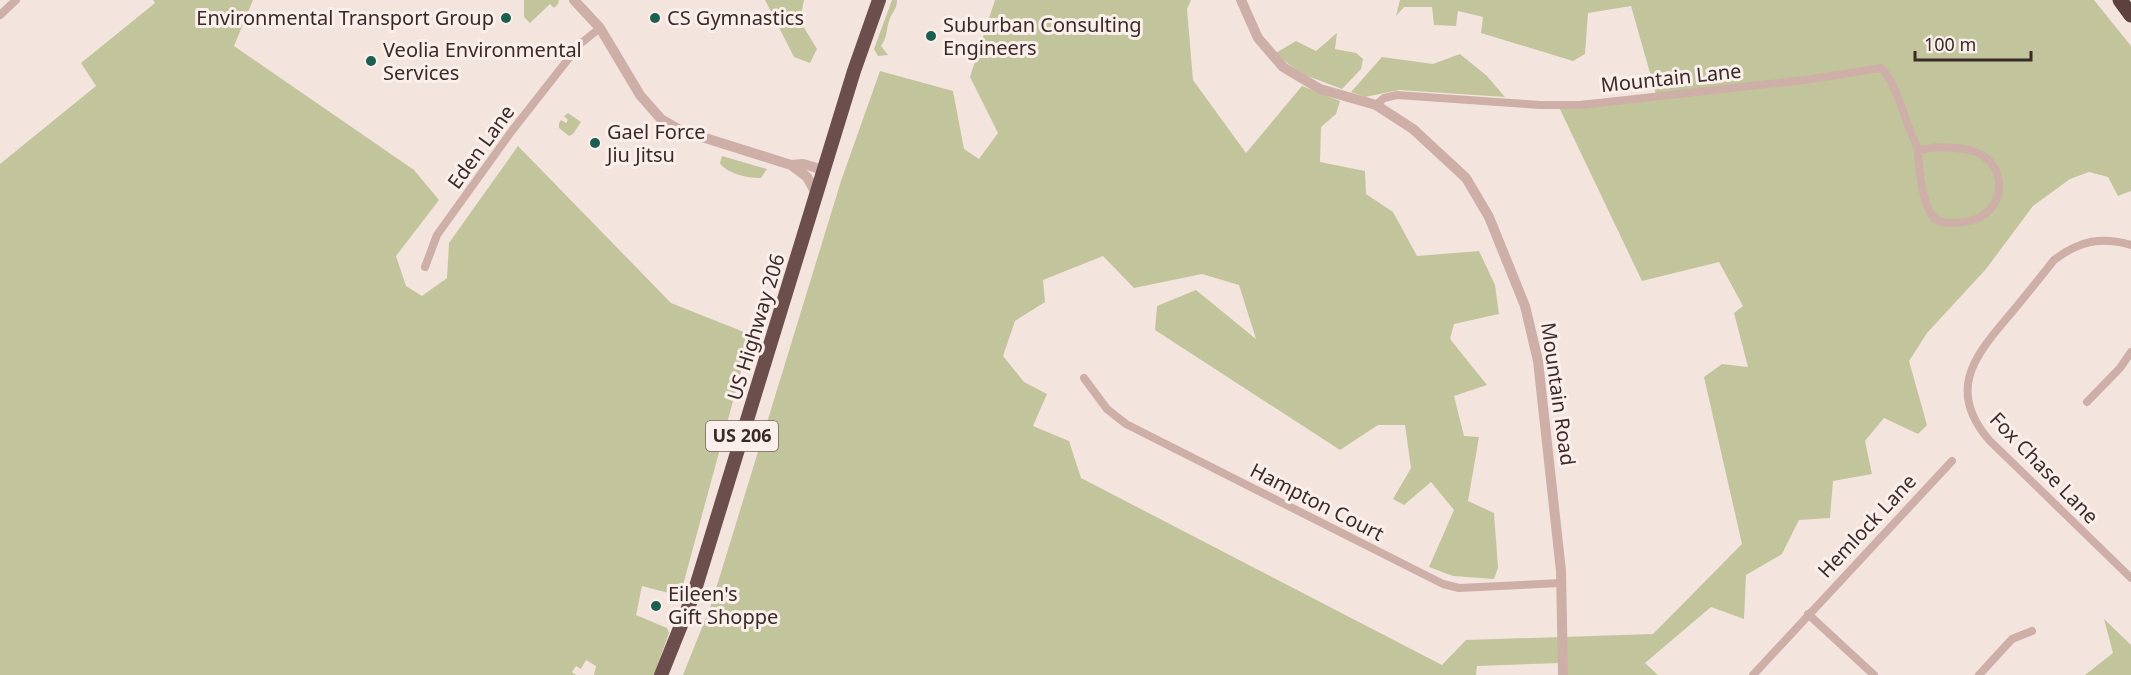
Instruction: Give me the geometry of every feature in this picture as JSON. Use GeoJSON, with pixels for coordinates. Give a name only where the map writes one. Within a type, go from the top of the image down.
{"type":"FeatureCollection","features":[{"type":"Feature","properties":{"kind":"highway","name":"US 206"},"geometry":{"type":"LineString","coordinates":[[817,195],[879,0]]}},
{"type":"Feature","properties":{"kind":"highway"},"geometry":{"type":"LineString","coordinates":[[2120,0],[2131,15]]}},
{"type":"Feature","properties":{"kind":"highway","name":"US Highway 206"},"geometry":{"type":"LineString","coordinates":[[661,675],[694,593],[817,195]]}},
{"type":"Feature","properties":{"kind":"street"},"geometry":{"type":"LineString","coordinates":[[0,15],[16,0]]}},
{"type":"Feature","properties":{"kind":"street"},"geometry":{"type":"LineString","coordinates":[[574,0],[600,28],[640,95],[666,123],[697,136],[791,165],[807,177],[817,195]]}},
{"type":"Feature","properties":{"kind":"street","name":"Mountain Road"},"geometry":{"type":"LineString","coordinates":[[1241,0],[1258,38],[1283,67],[1320,89],[1376,105],[1413,129],[1466,178],[1489,217],[1525,306],[1538,361],[1562,583],[1563,675]]}},
{"type":"Feature","properties":{"kind":"street","name":"Eden Lane"},"geometry":{"type":"LineString","coordinates":[[425,267],[437,236],[511,132],[580,44],[600,28]]}},
{"type":"Feature","properties":{"kind":"street","name":"Mountain Lane"},"geometry":{"type":"LineString","coordinates":[[1376,105],[1384,98],[1397,95],[1540,105],[1581,105],[1805,80],[1881,68],[1888,75],[1904,120],[1919,150]]}},
{"type":"Feature","properties":{"kind":"street"},"geometry":{"type":"LineString","coordinates":[[1937,147],[1959,149],[1977,152],[1987,159],[1995,169],[2000,182],[1994,205],[1982,217],[1972,221],[1946,223],[1935,219],[1928,209],[1919,150],[1937,147]]}},
{"type":"Feature","properties":{"kind":"street"},"geometry":{"type":"LineString","coordinates":[[791,165],[803,164],[824,170]]}},
{"type":"Feature","properties":{"kind":"street","name":"Fox Chase Lane"},"geometry":{"type":"LineString","coordinates":[[2131,245],[2108,240],[2086,241],[2067,250],[2054,260],[1981,348],[1971,369],[1967,389],[1972,415],[1989,440],[2131,578]]}},
{"type":"Feature","properties":{"kind":"street"},"geometry":{"type":"LineString","coordinates":[[2087,402],[2130,355]]}},
{"type":"Feature","properties":{"kind":"street","name":"Hampton Court"},"geometry":{"type":"LineString","coordinates":[[1084,378],[1107,409],[1126,424],[1443,584],[1459,588],[1562,583]]}},
{"type":"Feature","properties":{"kind":"street","name":"Hemlock Lane"},"geometry":{"type":"LineString","coordinates":[[1753,675],[1952,461]]}},
{"type":"Feature","properties":{"kind":"street"},"geometry":{"type":"LineString","coordinates":[[1808,614],[1874,675]]}},
{"type":"Feature","properties":{"kind":"street"},"geometry":{"type":"LineString","coordinates":[[1979,675],[2012,639],[2031,631]]}},
{"type":"Feature","properties":{"kind":"green space"},"geometry":{"type":"Polygon","coordinates":[[[153,0],[253,0],[234,46],[414,170],[439,200],[396,256],[406,286],[422,296],[447,278],[449,243],[518,146],[671,303],[754,336],[742,368],[680,596],[642,586],[636,615],[667,628],[669,633],[654,675],[594,675],[596,666],[586,660],[581,669],[576,666],[572,672],[576,675],[0,675],[0,164],[96,86],[81,63],[155,3],[153,0]]]}},
{"type":"Feature","properties":{"kind":"green space"},"geometry":{"type":"Polygon","coordinates":[[[524,0],[559,0],[554,8],[550,4],[530,23],[524,17],[524,0]]]}},
{"type":"Feature","properties":{"kind":"green space"},"geometry":{"type":"Polygon","coordinates":[[[765,0],[804,0],[800,21],[817,49],[810,63],[794,57],[765,0]]]}},
{"type":"Feature","properties":{"kind":"green space"},"geometry":{"type":"Polygon","coordinates":[[[892,0],[897,0],[896,5],[881,46],[888,55],[878,56],[874,49],[892,0]]]}},
{"type":"Feature","properties":{"kind":"green space"},"geometry":{"type":"Polygon","coordinates":[[[995,0],[1191,0],[1187,9],[1193,80],[1246,153],[1302,86],[1340,101],[1336,114],[1321,127],[1320,162],[1365,171],[1366,194],[1393,212],[1417,256],[1479,251],[1495,285],[1499,314],[1454,324],[1450,339],[1487,385],[1454,396],[1464,436],[1479,437],[1468,501],[1494,513],[1498,568],[1494,579],[1453,576],[1429,567],[1454,510],[1431,482],[1404,505],[1393,499],[1411,468],[1405,425],[1378,425],[1340,450],[1155,330],[1157,306],[1196,290],[1256,339],[1239,285],[1202,274],[1134,288],[1103,256],[1043,280],[1045,302],[1015,321],[1003,356],[1024,382],[1047,394],[1033,426],[1069,441],[1081,478],[1442,665],[1466,640],[1653,634],[1742,544],[1704,377],[1722,364],[1748,367],[1734,313],[1743,306],[1719,262],[1642,281],[1557,103],[1656,94],[1631,6],[1588,13],[1585,54],[1573,61],[1481,33],[1483,17],[1458,11],[1456,26],[1434,25],[1432,7],[1404,7],[1396,16],[1400,0],[2094,0],[2131,46],[2131,191],[2118,196],[2108,177],[2089,172],[2070,179],[2033,206],[1986,269],[1927,333],[1909,361],[1927,425],[1918,434],[1884,418],[1865,441],[1872,474],[1833,481],[1830,518],[1799,520],[1782,554],[1746,575],[1744,619],[1711,607],[1645,663],[1658,675],[1562,675],[1561,663],[1477,666],[1476,675],[683,675],[711,605],[841,181],[880,71],[953,91],[964,149],[979,159],[998,133],[970,77],[995,0]]]}},
{"type":"Feature","properties":{"kind":"green space"},"geometry":{"type":"Polygon","coordinates":[[[1337,33],[1335,49],[1356,53],[1363,59],[1361,69],[1342,89],[1305,75],[1274,54],[1296,41],[1316,51],[1337,33]]]}},
{"type":"Feature","properties":{"kind":"green space"},"geometry":{"type":"Polygon","coordinates":[[[1460,54],[1487,76],[1505,97],[1399,90],[1365,97],[1351,92],[1382,57],[1433,64],[1460,54]]]}},
{"type":"Feature","properties":{"kind":"green space"},"geometry":{"type":"Polygon","coordinates":[[[568,113],[581,122],[569,136],[559,128],[561,120],[566,123],[568,120],[564,116],[568,113]]]}},
{"type":"Feature","properties":{"kind":"green space"},"geometry":{"type":"Polygon","coordinates":[[[722,156],[767,169],[761,178],[738,175],[723,167],[720,163],[722,156]]]}},
{"type":"Feature","properties":{"kind":"green space"},"geometry":{"type":"Polygon","coordinates":[[[2104,619],[2131,645],[2131,675],[2085,675],[2113,653],[2104,619]]]}},
{"type":"Feature","properties":{"kind":"place","name":"Environmental Transport Group"},"geometry":{"type":"Point","coordinates":[506,18]}},
{"type":"Feature","properties":{"kind":"place","name":"CS Gymnastics"},"geometry":{"type":"Point","coordinates":[655,18]}},
{"type":"Feature","properties":{"kind":"place","name":"Suburban Consulting Engineers"},"geometry":{"type":"Point","coordinates":[931,36]}},
{"type":"Feature","properties":{"kind":"place","name":"Veolia Environmental Services"},"geometry":{"type":"Point","coordinates":[371,61]}},
{"type":"Feature","properties":{"kind":"place","name":"Gael Force Jiu Jitsu"},"geometry":{"type":"Point","coordinates":[595,143]}},
{"type":"Feature","properties":{"kind":"place","name":"Eileen's Gift Shoppe"},"geometry":{"type":"Point","coordinates":[656,606]}}]}
